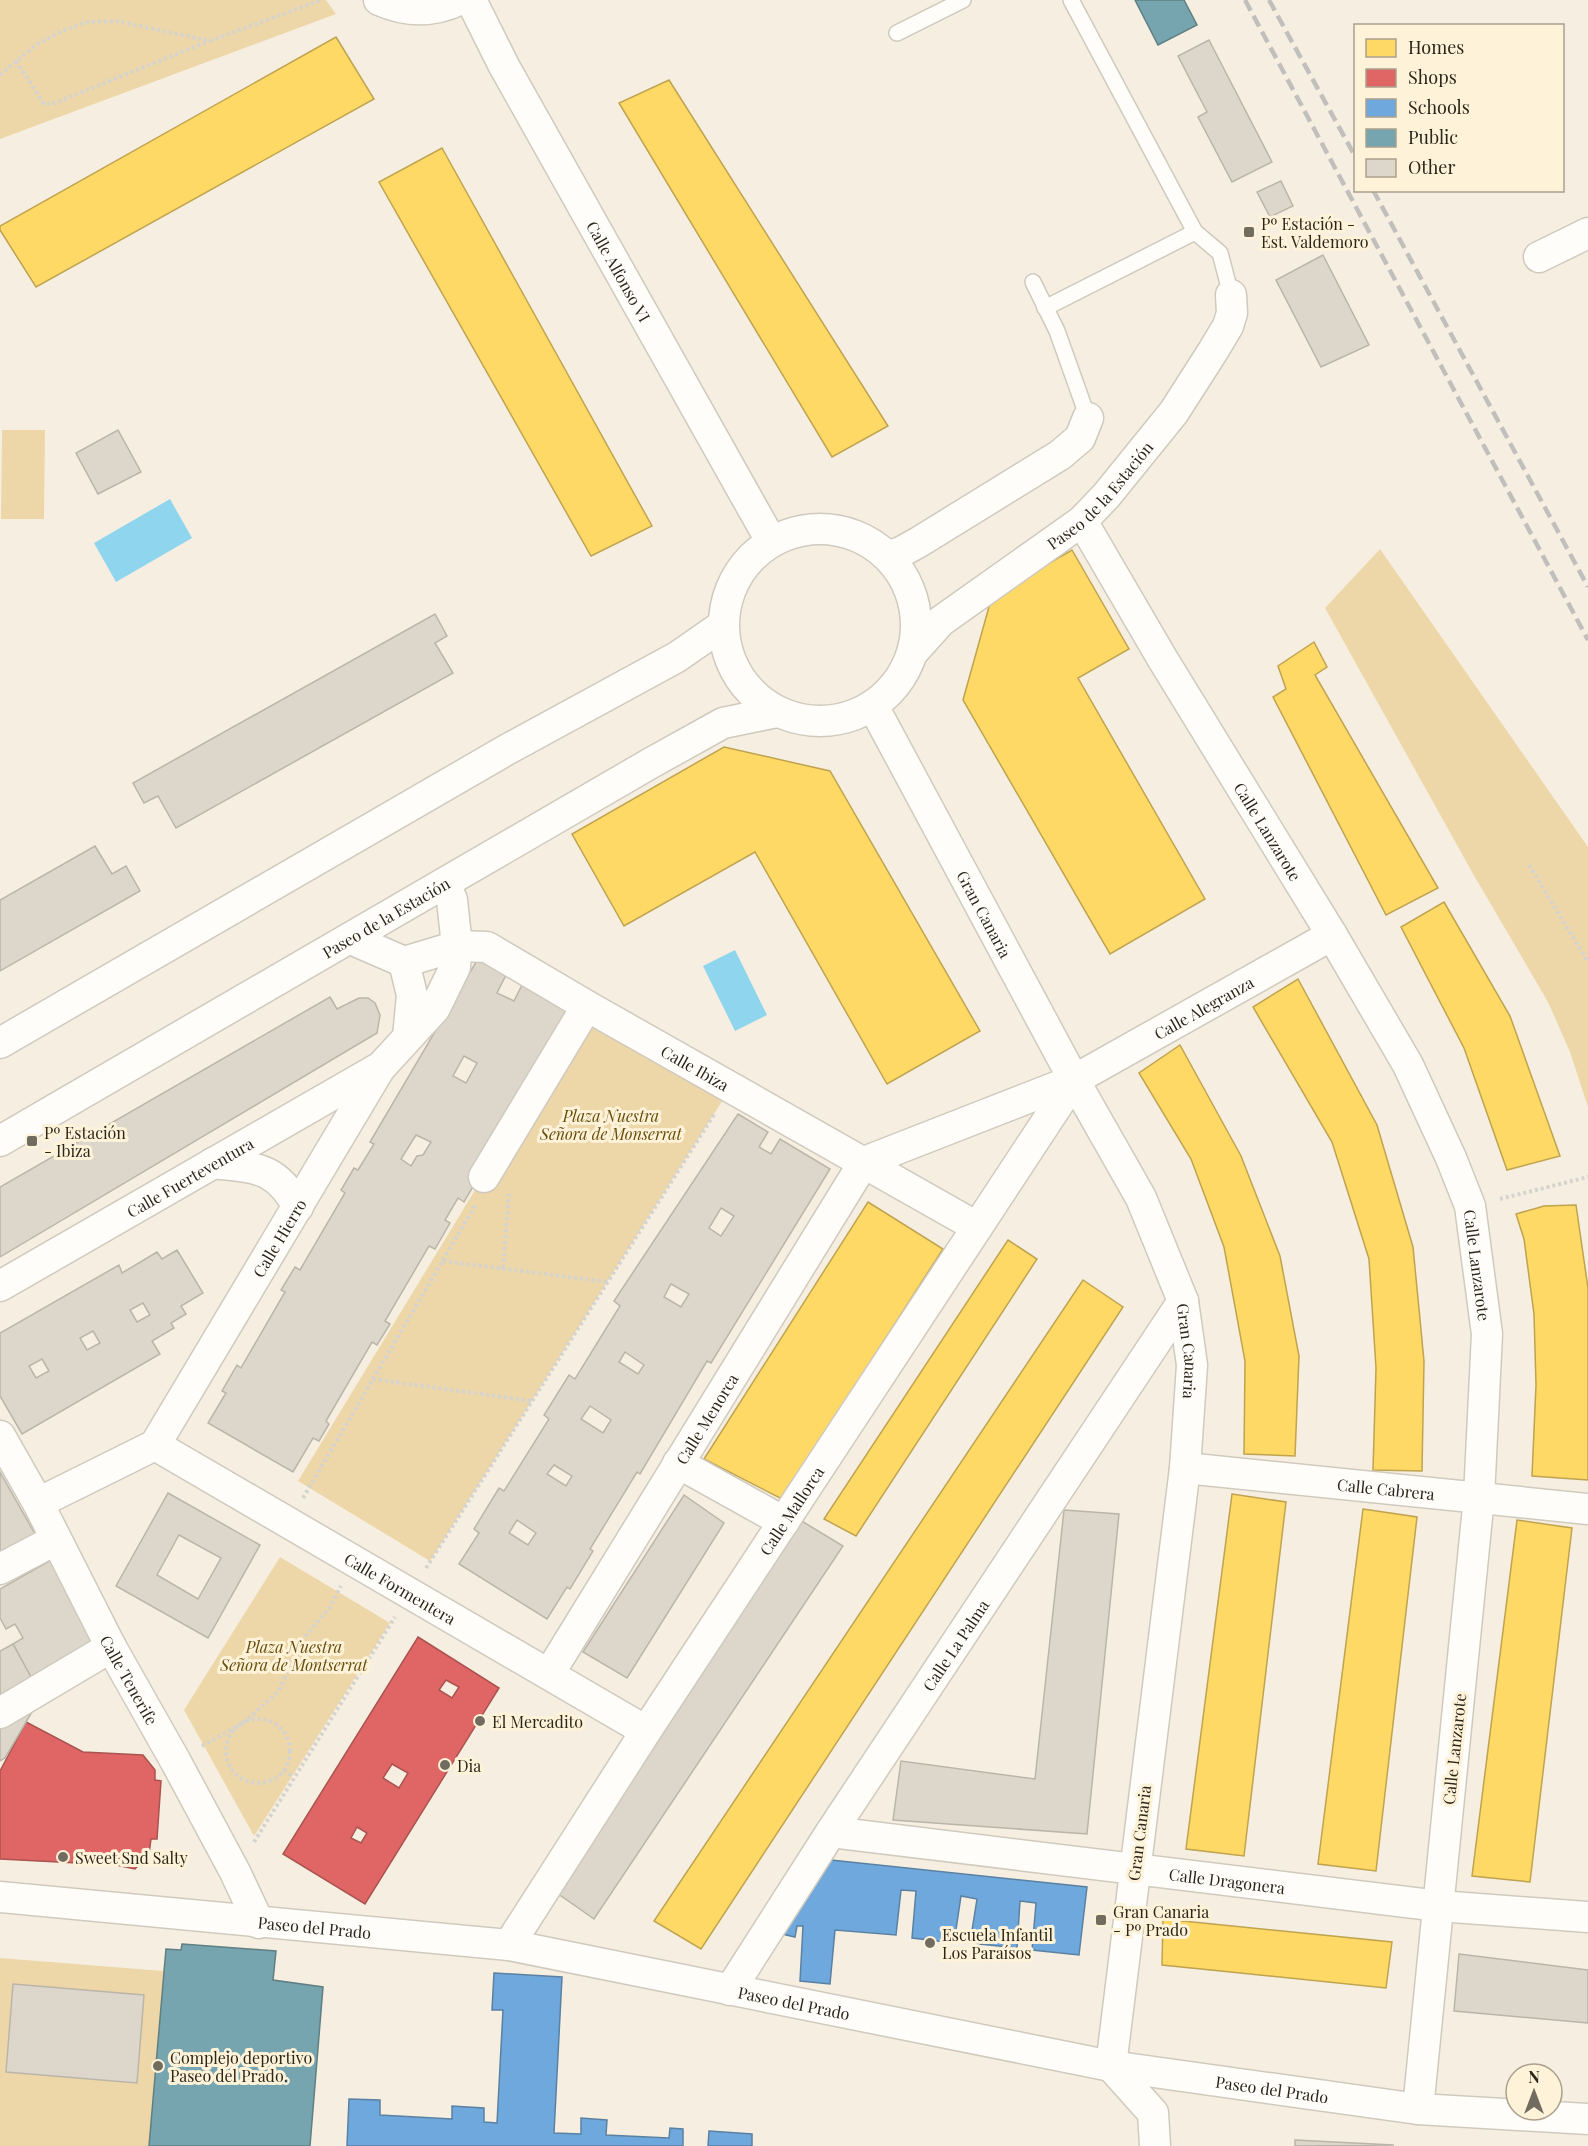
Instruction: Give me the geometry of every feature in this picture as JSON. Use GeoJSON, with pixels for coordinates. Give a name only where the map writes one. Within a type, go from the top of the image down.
{"type":"FeatureCollection","features":[{"type":"Feature","properties":{"kind":"street"},"geometry":{"type":"LineString","coordinates":[[378,0],[395,7],[420,10],[445,6],[459,0]]}},
{"type":"Feature","properties":{"kind":"street","name":"Calle Alfonso VI"},"geometry":{"type":"LineString","coordinates":[[471,0],[504,66],[771,541]]}},
{"type":"Feature","properties":{"kind":"street"},"geometry":{"type":"LineString","coordinates":[[1539,257],[1588,232]]}},
{"type":"Feature","properties":{"kind":"street","name":"Paseo de la Estación"},"geometry":{"type":"LineString","coordinates":[[914,651],[941,621],[1082,521],[1106,496],[1174,412],[1228,326],[1232,313],[1231,295]]}},
{"type":"Feature","properties":{"kind":"street"},"geometry":{"type":"LineString","coordinates":[[888,556],[919,542],[1060,455],[1080,438],[1088,418]]}},
{"type":"Feature","properties":{"kind":"street","name":"Calle Lanzarote"},"geometry":{"type":"LineString","coordinates":[[1082,521],[1332,934],[1408,1065],[1451,1158],[1470,1206],[1487,1334],[1479,1497],[1418,2109]]}},
{"type":"Feature","properties":{"kind":"street"},"geometry":{"type":"LineString","coordinates":[[832,529],[863,538],[888,556],[904,577],[914,600],[917,626],[914,651],[905,673],[891,692],[873,706],[842,719],[809,721],[777,712],[755,697],[737,676],[726,652],[723,626],[726,600],[735,577],[751,556],[771,541],[801,530],[832,529]]}},
{"type":"Feature","properties":{"kind":"street"},"geometry":{"type":"LineString","coordinates":[[0,1043],[508,749],[677,657],[723,626]]}},
{"type":"Feature","properties":{"kind":"street","name":"Gran Canaria"},"geometry":{"type":"LineString","coordinates":[[873,706],[1074,1080],[1141,1198],[1183,1301],[1192,1365],[1185,1468],[1111,2066]]}},
{"type":"Feature","properties":{"kind":"street","name":"Paseo de la Estación"},"geometry":{"type":"LineString","coordinates":[[0,1141],[723,723],[777,712]]}},
{"type":"Feature","properties":{"kind":"street","name":"Calle Hierro"},"geometry":{"type":"LineString","coordinates":[[155,1445],[380,1068],[435,1008],[455,967],[457,946],[452,900],[445,884]]}},
{"type":"Feature","properties":{"kind":"street","name":"Calle Alegranza"},"geometry":{"type":"LineString","coordinates":[[864,1162],[1074,1080],[1332,934]]}},
{"type":"Feature","properties":{"kind":"street"},"geometry":{"type":"LineString","coordinates":[[351,939],[404,962],[412,994],[408,1037]]}},
{"type":"Feature","properties":{"kind":"street","name":"Calle Ibiza"},"geometry":{"type":"LineString","coordinates":[[404,962],[457,946],[487,947],[977,1227]]}},
{"type":"Feature","properties":{"kind":"street"},"geometry":{"type":"LineString","coordinates":[[481,1189],[587,1006]]}},
{"type":"Feature","properties":{"kind":"street","name":"Calle Fuerteventura"},"geometry":{"type":"LineString","coordinates":[[0,1286],[380,1068]]}},
{"type":"Feature","properties":{"kind":"street","name":"Calle Mallorca"},"geometry":{"type":"LineString","coordinates":[[509,1945],[646,1731],[1074,1080]]}},
{"type":"Feature","properties":{"kind":"street","name":"Calle Menorca"},"geometry":{"type":"LineString","coordinates":[[549,1674],[864,1162]]}},
{"type":"Feature","properties":{"kind":"street"},"geometry":{"type":"LineString","coordinates":[[213,1163],[242,1166],[270,1173],[289,1190],[298,1207]]}},
{"type":"Feature","properties":{"kind":"street","name":"Calle La Palma"},"geometry":{"type":"LineString","coordinates":[[730,1990],[831,1832],[1183,1301]]}},
{"type":"Feature","properties":{"kind":"street","name":"Calle Tenerife"},"geometry":{"type":"LineString","coordinates":[[0,1436],[38,1503],[111,1647],[235,1872],[259,1923]]}},
{"type":"Feature","properties":{"kind":"street"},"geometry":{"type":"LineString","coordinates":[[38,1503],[155,1445]]}},
{"type":"Feature","properties":{"kind":"street","name":"Calle Formentera"},"geometry":{"type":"LineString","coordinates":[[155,1445],[646,1731]]}},
{"type":"Feature","properties":{"kind":"street"},"geometry":{"type":"LineString","coordinates":[[678,1463],[784,1522]]}},
{"type":"Feature","properties":{"kind":"street","name":"Calle Cabrera"},"geometry":{"type":"LineString","coordinates":[[1185,1468],[1588,1509]]}},
{"type":"Feature","properties":{"kind":"street"},"geometry":{"type":"LineString","coordinates":[[0,1569],[55,1540]]}},
{"type":"Feature","properties":{"kind":"street"},"geometry":{"type":"LineString","coordinates":[[0,1713],[111,1647]]}},
{"type":"Feature","properties":{"kind":"street","name":"Calle Dragonera"},"geometry":{"type":"LineString","coordinates":[[831,1832],[1438,1906],[1588,1917]]}},
{"type":"Feature","properties":{"kind":"street","name":"Paseo del Prado"},"geometry":{"type":"LineString","coordinates":[[0,1897],[509,1945],[1111,2066],[1418,2109],[1588,2119]]}},
{"type":"Feature","properties":{"kind":"street"},"geometry":{"type":"LineString","coordinates":[[1111,2066],[1153,2113],[1155,2146]]}},
{"type":"Feature","properties":{"kind":"lane"},"geometry":{"type":"LineString","coordinates":[[897,33],[963,0]]}},
{"type":"Feature","properties":{"kind":"lane"},"geometry":{"type":"LineString","coordinates":[[1071,0],[1195,232],[1220,253],[1231,295]]}},
{"type":"Feature","properties":{"kind":"lane"},"geometry":{"type":"LineString","coordinates":[[1045,308],[1195,232]]}},
{"type":"Feature","properties":{"kind":"lane"},"geometry":{"type":"LineString","coordinates":[[1033,282],[1057,331],[1088,418]]}},
{"type":"Feature","properties":{"kind":"path"},"geometry":{"type":"LineString","coordinates":[[16,61],[44,104],[52,104],[321,0]]}},
{"type":"Feature","properties":{"kind":"path"},"geometry":{"type":"LineString","coordinates":[[0,75],[37,44],[86,22],[117,21],[210,41]]}},
{"type":"Feature","properties":{"kind":"path"},"geometry":{"type":"LineString","coordinates":[[1529,866],[1588,962]]}},
{"type":"Feature","properties":{"kind":"path"},"geometry":{"type":"LineString","coordinates":[[235,1872],[731,1087]]}},
{"type":"Feature","properties":{"kind":"path"},"geometry":{"type":"LineString","coordinates":[[1470,1206],[1588,1177]]}},
{"type":"Feature","properties":{"kind":"path"},"geometry":{"type":"LineString","coordinates":[[289,1522],[443,1261],[481,1189],[509,1193],[503,1268]]}},
{"type":"Feature","properties":{"kind":"path"},"geometry":{"type":"LineString","coordinates":[[443,1261],[608,1282]]}},
{"type":"Feature","properties":{"kind":"path"},"geometry":{"type":"LineString","coordinates":[[373,1379],[532,1401]]}},
{"type":"Feature","properties":{"kind":"path"},"geometry":{"type":"LineString","coordinates":[[176,1762],[243,1722],[264,1719],[282,1730],[288,1740],[289,1761],[284,1770],[276,1778],[266,1782],[245,1781],[236,1775],[226,1758],[226,1747],[235,1729],[243,1722],[278,1692],[303,1639],[330,1607],[356,1561]]}},
{"type":"Feature","properties":{"kind":"path"},"geometry":{"type":"LineString","coordinates":[[284,1770],[293,1778]]}},
{"type":"Feature","properties":{"kind":"green space"},"geometry":{"type":"Polygon","coordinates":[[[0,0],[326,0],[336,14],[0,139],[0,0]]]}},
{"type":"Feature","properties":{"kind":"green space"},"geometry":{"type":"Polygon","coordinates":[[[2,430],[45,430],[44,519],[1,519],[2,430]]]}},
{"type":"Feature","properties":{"kind":"green space"},"geometry":{"type":"Polygon","coordinates":[[[1380,549],[1588,847],[1588,1107],[1570,1052],[1548,1002],[1472,872],[1325,608],[1380,549]]]}},
{"type":"Feature","properties":{"kind":"green space","name":"Plaza Nuestra Señora de Monserrat"},"geometry":{"type":"Polygon","coordinates":[[[587,1006],[731,1087],[430,1561],[298,1481],[587,1006]]]}},
{"type":"Feature","properties":{"kind":"green space","name":"Plaza Nuestra Señora de Montserrat"},"geometry":{"type":"Polygon","coordinates":[[[280,1557],[390,1623],[254,1836],[184,1710],[280,1557]]]}},
{"type":"Feature","properties":{"kind":"green space","name":"Complejo deportivo Paseo del Prado."},"geometry":{"type":"Polygon","coordinates":[[[182,1944],[276,1951],[274,1980],[323,1987],[310,2146],[0,2146],[0,1958],[163,1971],[166,1949],[181,1950],[182,1944]]]}},
{"type":"Feature","properties":{"kind":"water"},"geometry":{"type":"Polygon","coordinates":[[[170,499],[192,538],[116,582],[94,543],[170,499]]]}},
{"type":"Feature","properties":{"kind":"water"},"geometry":{"type":"Polygon","coordinates":[[[735,950],[767,1015],[735,1031],[703,966],[735,950]]]}},
{"type":"Feature","properties":{"kind":"building: Homes"},"geometry":{"type":"Polygon","coordinates":[[[336,37],[374,99],[36,287],[0,230],[0,226],[336,37]]]}},
{"type":"Feature","properties":{"kind":"building: Homes"},"geometry":{"type":"Polygon","coordinates":[[[669,80],[888,426],[832,457],[619,103],[669,80]]]}},
{"type":"Feature","properties":{"kind":"building: Homes"},"geometry":{"type":"Polygon","coordinates":[[[442,148],[652,526],[591,556],[379,182],[442,148]]]}},
{"type":"Feature","properties":{"kind":"building: Homes"},"geometry":{"type":"Polygon","coordinates":[[[1072,550],[1129,649],[1078,678],[1205,899],[1110,954],[963,700],[992,596],[1072,550]]]}},
{"type":"Feature","properties":{"kind":"building: Homes"},"geometry":{"type":"Polygon","coordinates":[[[1314,642],[1327,667],[1315,675],[1438,888],[1386,915],[1273,697],[1286,689],[1278,666],[1314,642]]]}},
{"type":"Feature","properties":{"kind":"building: Homes"},"geometry":{"type":"Polygon","coordinates":[[[724,747],[830,771],[980,1031],[887,1084],[755,852],[624,926],[572,834],[724,747]]]}},
{"type":"Feature","properties":{"kind":"building: Homes"},"geometry":{"type":"Polygon","coordinates":[[[1444,902],[1510,1016],[1560,1156],[1507,1170],[1464,1048],[1401,927],[1444,902]]]}},
{"type":"Feature","properties":{"kind":"building: Homes"},"geometry":{"type":"Polygon","coordinates":[[[1298,979],[1377,1125],[1413,1247],[1424,1361],[1422,1471],[1373,1470],[1376,1368],[1369,1259],[1332,1142],[1253,1007],[1298,979]]]}},
{"type":"Feature","properties":{"kind":"building: Homes"},"geometry":{"type":"Polygon","coordinates":[[[1180,1045],[1241,1156],[1280,1256],[1299,1356],[1295,1456],[1244,1454],[1245,1361],[1224,1247],[1191,1159],[1139,1073],[1180,1045]]]}},
{"type":"Feature","properties":{"kind":"building: Homes"},"geometry":{"type":"Polygon","coordinates":[[[868,1202],[943,1249],[782,1499],[704,1459],[868,1202]]]}},
{"type":"Feature","properties":{"kind":"building: Homes"},"geometry":{"type":"Polygon","coordinates":[[[1576,1205],[1588,1288],[1588,1480],[1532,1476],[1536,1385],[1534,1314],[1524,1239],[1516,1214],[1544,1206],[1576,1205]]]}},
{"type":"Feature","properties":{"kind":"building: Homes"},"geometry":{"type":"Polygon","coordinates":[[[1008,1240],[1037,1259],[856,1536],[824,1519],[1008,1240]]]}},
{"type":"Feature","properties":{"kind":"building: Homes"},"geometry":{"type":"Polygon","coordinates":[[[1083,1280],[1123,1307],[701,1949],[654,1921],[1083,1280]]]}},
{"type":"Feature","properties":{"kind":"building: Homes"},"geometry":{"type":"Polygon","coordinates":[[[1232,1494],[1286,1502],[1244,1856],[1186,1849],[1232,1494]]]}},
{"type":"Feature","properties":{"kind":"building: Homes"},"geometry":{"type":"Polygon","coordinates":[[[1363,1509],[1417,1517],[1376,1871],[1318,1864],[1363,1509]]]}},
{"type":"Feature","properties":{"kind":"building: Homes"},"geometry":{"type":"Polygon","coordinates":[[[1517,1520],[1572,1528],[1530,1882],[1472,1876],[1517,1520]]]}},
{"type":"Feature","properties":{"kind":"building: Homes"},"geometry":{"type":"Polygon","coordinates":[[[1163,1919],[1392,1942],[1386,1988],[1162,1965],[1163,1919]]]}},
{"type":"Feature","properties":{"kind":"building: Shops"},"geometry":{"type":"Polygon","coordinates":[[[418,1637],[499,1688],[365,1904],[283,1854],[418,1637]],[[446,1680],[439,1690],[452,1698],[459,1687],[446,1680]],[[392,1764],[383,1778],[399,1788],[408,1773],[392,1764]],[[357,1827],[351,1838],[361,1843],[367,1833],[357,1827]]]}},
{"type":"Feature","properties":{"kind":"building: Shops"},"geometry":{"type":"Polygon","coordinates":[[[26,1722],[83,1752],[143,1755],[155,1770],[155,1780],[161,1781],[157,1839],[151,1839],[149,1854],[135,1869],[116,1865],[0,1859],[0,1771],[26,1722]]]}},
{"type":"Feature","properties":{"kind":"building: Schools"},"geometry":{"type":"Polygon","coordinates":[[[831,1860],[1087,1887],[1079,1955],[1032,1950],[1036,1903],[1020,1901],[1017,1948],[970,1943],[977,1899],[961,1896],[954,1943],[912,1938],[916,1891],[901,1890],[896,1935],[835,1930],[830,1984],[800,1981],[803,1926],[797,1926],[795,1937],[782,1934],[831,1860]]]}},
{"type":"Feature","properties":{"kind":"building: Schools"},"geometry":{"type":"Polygon","coordinates":[[[494,1973],[562,1977],[554,2133],[581,2134],[581,2118],[607,2120],[606,2135],[669,2138],[670,2128],[683,2129],[683,2146],[347,2146],[349,2099],[380,2100],[380,2115],[452,2119],[452,2106],[484,2108],[484,2122],[497,2123],[503,2010],[492,2010],[494,1973]]]}},
{"type":"Feature","properties":{"kind":"building: Schools"},"geometry":{"type":"Polygon","coordinates":[[[709,2131],[752,2134],[752,2146],[708,2146],[709,2131]]]}},
{"type":"Feature","properties":{"kind":"building: Public"},"geometry":{"type":"Polygon","coordinates":[[[1135,0],[1184,0],[1197,25],[1158,45],[1135,0]]]}},
{"type":"Feature","properties":{"kind":"building: Public"},"geometry":{"type":"Polygon","coordinates":[[[182,1944],[276,1951],[273,1980],[323,1987],[310,2146],[149,2146],[166,1949],[181,1950],[182,1944]]]}},
{"type":"Feature","properties":{"kind":"building: Other"},"geometry":{"type":"Polygon","coordinates":[[[1209,40],[1272,162],[1232,182],[1198,117],[1207,112],[1178,56],[1209,40]]]}},
{"type":"Feature","properties":{"kind":"building: Other"},"geometry":{"type":"Polygon","coordinates":[[[1281,181],[1293,206],[1270,217],[1257,192],[1281,181]]]}},
{"type":"Feature","properties":{"kind":"building: Other"},"geometry":{"type":"Polygon","coordinates":[[[1323,255],[1369,345],[1321,367],[1276,280],[1323,255]]]}},
{"type":"Feature","properties":{"kind":"building: Other"},"geometry":{"type":"Polygon","coordinates":[[[118,430],[141,472],[98,494],[76,453],[118,430]]]}},
{"type":"Feature","properties":{"kind":"building: Other"},"geometry":{"type":"Polygon","coordinates":[[[435,614],[447,636],[435,643],[453,673],[176,828],[158,796],[144,803],[133,783],[435,614]]]}},
{"type":"Feature","properties":{"kind":"building: Other"},"geometry":{"type":"Polygon","coordinates":[[[95,846],[112,874],[126,866],[140,891],[0,971],[0,900],[95,846]]]}},
{"type":"Feature","properties":{"kind":"building: Other"},"geometry":{"type":"Polygon","coordinates":[[[479,957],[507,973],[497,993],[514,1001],[523,983],[575,1014],[464,1202],[458,1198],[445,1220],[450,1223],[435,1249],[429,1246],[385,1321],[390,1324],[377,1345],[372,1342],[326,1421],[329,1424],[319,1441],[313,1438],[293,1472],[208,1423],[226,1393],[222,1391],[237,1365],[241,1368],[285,1292],[281,1290],[295,1267],[300,1270],[345,1193],[341,1190],[354,1168],[358,1170],[374,1144],[370,1142],[479,957]],[[464,1056],[453,1076],[466,1083],[477,1063],[464,1056]],[[416,1135],[401,1159],[411,1166],[417,1156],[423,1155],[431,1142],[416,1135]]]}},
{"type":"Feature","properties":{"kind":"building: Other"},"geometry":{"type":"Polygon","coordinates":[[[330,997],[337,1009],[359,998],[368,998],[375,1003],[380,1015],[377,1033],[0,1257],[0,1187],[330,997]]]}},
{"type":"Feature","properties":{"kind":"building: Other"},"geometry":{"type":"Polygon","coordinates":[[[738,1114],[768,1132],[759,1147],[771,1154],[780,1139],[830,1169],[711,1363],[707,1361],[640,1474],[637,1472],[590,1549],[593,1551],[570,1589],[567,1587],[547,1619],[459,1564],[479,1533],[474,1529],[499,1488],[504,1491],[549,1419],[544,1415],[569,1375],[575,1379],[620,1306],[614,1301],[738,1114]],[[721,1208],[709,1228],[721,1236],[734,1216],[721,1208]],[[671,1284],[664,1297],[681,1307],[689,1294],[671,1284]],[[625,1352],[619,1362],[638,1374],[644,1365],[625,1352]],[[590,1406],[581,1419],[603,1433],[611,1420],[590,1406]],[[554,1465],[547,1474],[566,1486],[572,1476],[554,1465]],[[517,1520],[509,1533],[528,1545],[536,1533],[517,1520]]]}},
{"type":"Feature","properties":{"kind":"building: Other"},"geometry":{"type":"Polygon","coordinates":[[[177,1250],[203,1293],[181,1306],[186,1314],[171,1323],[174,1328],[152,1341],[160,1354],[22,1434],[0,1396],[0,1333],[119,1265],[122,1273],[157,1252],[162,1259],[177,1250]],[[143,1303],[130,1310],[137,1322],[150,1315],[143,1303]],[[93,1331],[80,1338],[87,1350],[100,1343],[93,1331]],[[42,1359],[29,1366],[36,1378],[49,1371],[42,1359]]]}},
{"type":"Feature","properties":{"kind":"building: Other"},"geometry":{"type":"Polygon","coordinates":[[[0,1472],[35,1534],[0,1554],[0,1472]]]}},
{"type":"Feature","properties":{"kind":"building: Other"},"geometry":{"type":"Polygon","coordinates":[[[168,1493],[260,1545],[208,1638],[116,1586],[168,1493]],[[179,1535],[157,1575],[198,1599],[221,1558],[179,1535]]]}},
{"type":"Feature","properties":{"kind":"building: Other"},"geometry":{"type":"Polygon","coordinates":[[[684,1495],[724,1523],[627,1678],[583,1652],[684,1495]]]}},
{"type":"Feature","properties":{"kind":"building: Other"},"geometry":{"type":"Polygon","coordinates":[[[1064,1510],[1119,1514],[1087,1834],[893,1820],[901,1761],[1035,1779],[1064,1510]]]}},
{"type":"Feature","properties":{"kind":"building: Other"},"geometry":{"type":"Polygon","coordinates":[[[800,1520],[843,1546],[594,1919],[557,1893],[800,1520]]]}},
{"type":"Feature","properties":{"kind":"building: Other"},"geometry":{"type":"Polygon","coordinates":[[[51,1560],[97,1643],[32,1679],[13,1644],[23,1638],[15,1624],[6,1629],[0,1618],[0,1589],[51,1560]]]}},
{"type":"Feature","properties":{"kind":"building: Other"},"geometry":{"type":"Polygon","coordinates":[[[13,1644],[32,1679],[0,1697],[0,1651],[13,1644]]]}},
{"type":"Feature","properties":{"kind":"building: Other"},"geometry":{"type":"Polygon","coordinates":[[[36,1705],[5,1758],[0,1761],[0,1720],[36,1705]]]}},
{"type":"Feature","properties":{"kind":"building: Other"},"geometry":{"type":"Polygon","coordinates":[[[1459,1954],[1588,1970],[1588,2023],[1454,2011],[1459,1954]]]}},
{"type":"Feature","properties":{"kind":"building: Other"},"geometry":{"type":"Polygon","coordinates":[[[13,1984],[144,1995],[137,2083],[6,2072],[13,1984]]]}},
{"type":"Feature","properties":{"kind":"building: Other"},"geometry":{"type":"Polygon","coordinates":[[[1295,2140],[1394,2145],[1295,2146],[1295,2140]]]}},
{"type":"Feature","properties":{"kind":"railway"},"geometry":{"type":"LineString","coordinates":[[1245,0],[1588,640]]}},
{"type":"Feature","properties":{"kind":"railway"},"geometry":{"type":"LineString","coordinates":[[1269,0],[1354,154]]}},
{"type":"Feature","properties":{"kind":"railway"},"geometry":{"type":"LineString","coordinates":[[1374,192],[1588,587]]}},
{"type":"Feature","properties":{"kind":"place","name":"Pº Estación - Est. Valdemoro"},"geometry":{"type":"Point","coordinates":[1249,232]}},
{"type":"Feature","properties":{"kind":"place","name":"Pº Estación - Ibiza"},"geometry":{"type":"Point","coordinates":[32,1141]}},
{"type":"Feature","properties":{"kind":"place","name":"El Mercadito"},"geometry":{"type":"Point","coordinates":[480,1721]}},
{"type":"Feature","properties":{"kind":"place","name":"Dia"},"geometry":{"type":"Point","coordinates":[445,1765]}},
{"type":"Feature","properties":{"kind":"place","name":"Sweet Snd Salty"},"geometry":{"type":"Point","coordinates":[63,1857]}},
{"type":"Feature","properties":{"kind":"place","name":"Gran Canaria - Pº Prado"},"geometry":{"type":"Point","coordinates":[1101,1920]}},
{"type":"Feature","properties":{"kind":"place","name":"Escuela Infantil Los Paraísos"},"geometry":{"type":"Point","coordinates":[930,1943]}},
{"type":"Feature","properties":{"kind":"place","name":"Complejo deportivo Paseo del Prado."},"geometry":{"type":"Point","coordinates":[158,2066]}}]}
